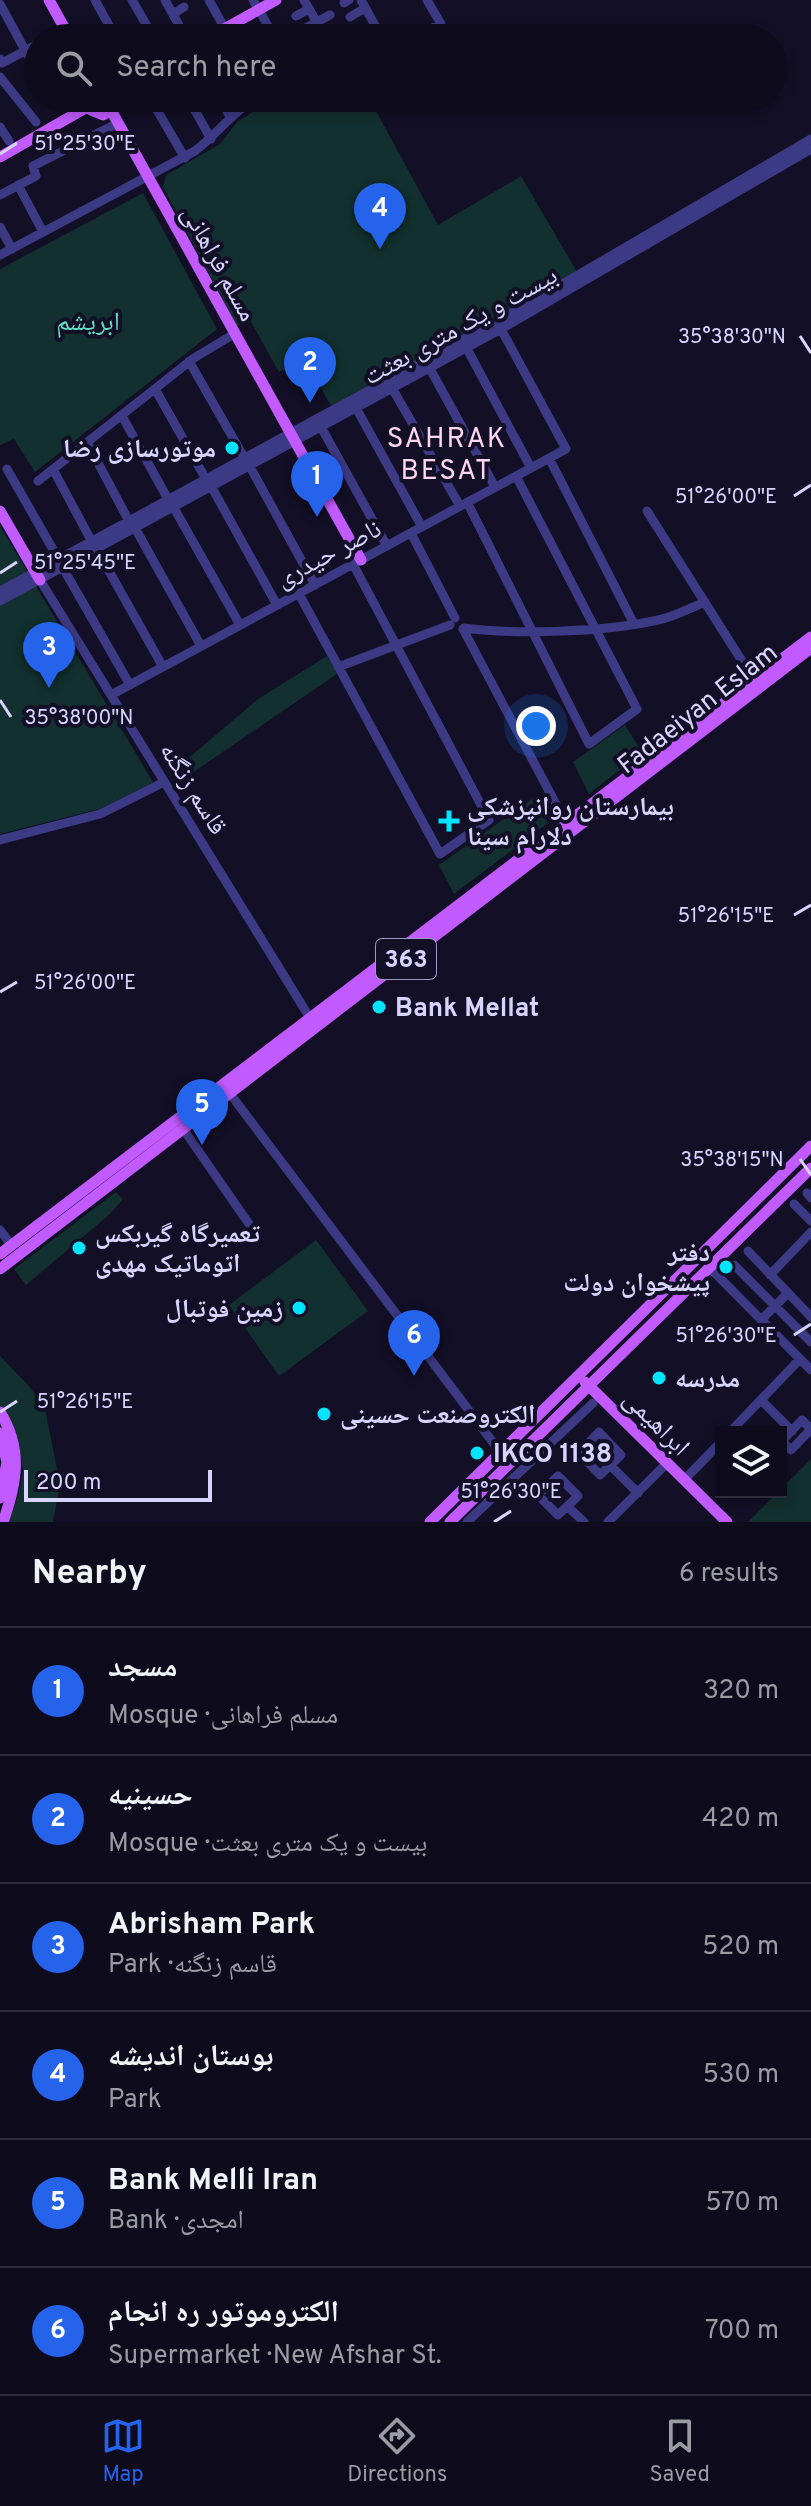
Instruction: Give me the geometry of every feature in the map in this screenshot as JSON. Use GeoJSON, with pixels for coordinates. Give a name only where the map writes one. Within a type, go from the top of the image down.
{"type":"FeatureCollection","features":[{"type":"Feature","properties":{"kind":"main road"},"geometry":{"type":"LineString","coordinates":[[49,0],[62,24]]}},
{"type":"Feature","properties":{"kind":"main road"},"geometry":{"type":"LineString","coordinates":[[236,24],[256,5],[276,0]]}},
{"type":"Feature","properties":{"kind":"main road"},"geometry":{"type":"LineString","coordinates":[[0,157],[72,112]]}},
{"type":"Feature","properties":{"kind":"main road"},"geometry":{"type":"LineString","coordinates":[[97,112],[112,112]]}},
{"type":"Feature","properties":{"kind":"main road","name":"مسلم فراهانی"},"geometry":{"type":"LineString","coordinates":[[112,112],[357,562]]}},
{"type":"Feature","properties":{"kind":"main road"},"geometry":{"type":"LineString","coordinates":[[0,511],[38,576]]}},
{"type":"Feature","properties":{"kind":"main road","name":"Fadaeiyan Eslam"},"geometry":{"type":"LineString","coordinates":[[0,1254],[754,680],[811,646]]}},
{"type":"Feature","properties":{"kind":"main road","name":"Fadaeiyan Eslam"},"geometry":{"type":"LineString","coordinates":[[0,1269],[231,1095],[811,646]]}},
{"type":"Feature","properties":{"kind":"main road"},"geometry":{"type":"LineString","coordinates":[[430,1522],[811,1146]]}},
{"type":"Feature","properties":{"kind":"main road"},"geometry":{"type":"LineString","coordinates":[[450,1522],[811,1168]]}},
{"type":"Feature","properties":{"kind":"main road","name":"ابراهیمی"},"geometry":{"type":"LineString","coordinates":[[579,1376],[727,1522]]}},
{"type":"Feature","properties":{"kind":"main road"},"geometry":{"type":"LineString","coordinates":[[0,1412],[13,1438],[17,1462],[17,1479],[3,1522]]}},
{"type":"Feature","properties":{"kind":"main road"},"geometry":{"type":"LineString","coordinates":[[0,1433],[7,1462],[0,1498]]}},
{"type":"Feature","properties":{"kind":"street"},"geometry":{"type":"LineString","coordinates":[[95,0],[108,24]]}},
{"type":"Feature","properties":{"kind":"street"},"geometry":{"type":"LineString","coordinates":[[132,0],[146,24]]}},
{"type":"Feature","properties":{"kind":"street"},"geometry":{"type":"LineString","coordinates":[[209,0],[222,24]]}},
{"type":"Feature","properties":{"kind":"street"},"geometry":{"type":"LineString","coordinates":[[427,0],[441,24]]}},
{"type":"Feature","properties":{"kind":"street"},"geometry":{"type":"LineString","coordinates":[[168,1],[178,24]]}},
{"type":"Feature","properties":{"kind":"street"},"geometry":{"type":"LineString","coordinates":[[0,4],[24,52],[1,61],[0,77],[24,107]]}},
{"type":"Feature","properties":{"kind":"street"},"geometry":{"type":"LineString","coordinates":[[296,16],[306,4],[317,22]]}},
{"type":"Feature","properties":{"kind":"street"},"geometry":{"type":"LineString","coordinates":[[350,17],[363,4],[374,24]]}},
{"type":"Feature","properties":{"kind":"street"},"geometry":{"type":"LineString","coordinates":[[256,5],[267,24]]}},
{"type":"Feature","properties":{"kind":"street"},"geometry":{"type":"LineString","coordinates":[[173,14],[184,7]]}},
{"type":"Feature","properties":{"kind":"street"},"geometry":{"type":"LineString","coordinates":[[313,24],[330,15]]}},
{"type":"Feature","properties":{"kind":"street"},"geometry":{"type":"LineString","coordinates":[[28,112],[36,122]]}},
{"type":"Feature","properties":{"kind":"street"},"geometry":{"type":"LineString","coordinates":[[158,112],[185,158]]}},
{"type":"Feature","properties":{"kind":"street"},"geometry":{"type":"LineString","coordinates":[[196,112],[211,139]]}},
{"type":"Feature","properties":{"kind":"street"},"geometry":{"type":"LineString","coordinates":[[0,255],[185,158],[211,139],[234,112]]}},
{"type":"Feature","properties":{"kind":"street"},"geometry":{"type":"LineString","coordinates":[[0,195],[36,176],[33,166],[118,123]]}},
{"type":"Feature","properties":{"kind":"street"},"geometry":{"type":"LineString","coordinates":[[0,127],[9,141]]}},
{"type":"Feature","properties":{"kind":"street","name":"بیست و یک متری بعثت"},"geometry":{"type":"LineString","coordinates":[[0,601],[38,576],[292,439],[811,139]]}},
{"type":"Feature","properties":{"kind":"street","name":"بیست و یک متری بعثت"},"geometry":{"type":"LineString","coordinates":[[292,439],[321,427],[501,329],[811,149]]}},
{"type":"Feature","properties":{"kind":"street"},"geometry":{"type":"LineString","coordinates":[[18,185],[43,232]]}},
{"type":"Feature","properties":{"kind":"street"},"geometry":{"type":"LineString","coordinates":[[0,227],[12,249]]}},
{"type":"Feature","properties":{"kind":"street","name":"ناصر حیدری"},"geometry":{"type":"LineString","coordinates":[[111,695],[566,449],[501,329]]}},
{"type":"Feature","properties":{"kind":"street"},"geometry":{"type":"LineString","coordinates":[[38,481],[189,361],[234,334]]}},
{"type":"Feature","properties":{"kind":"street"},"geometry":{"type":"LineString","coordinates":[[466,347],[531,468]]}},
{"type":"Feature","properties":{"kind":"street"},"geometry":{"type":"LineString","coordinates":[[189,361],[315,585]]}},
{"type":"Feature","properties":{"kind":"street"},"geometry":{"type":"LineString","coordinates":[[429,367],[495,487]]}},
{"type":"Feature","properties":{"kind":"street"},"geometry":{"type":"LineString","coordinates":[[392,388],[464,504],[589,744],[637,709],[516,476]]}},
{"type":"Feature","properties":{"kind":"street"},"geometry":{"type":"LineString","coordinates":[[155,389],[277,605]]}},
{"type":"Feature","properties":{"kind":"street"},"geometry":{"type":"LineString","coordinates":[[356,408],[422,527]]}},
{"type":"Feature","properties":{"kind":"street"},"geometry":{"type":"LineString","coordinates":[[122,416],[240,625]]}},
{"type":"Feature","properties":{"kind":"street"},"geometry":{"type":"LineString","coordinates":[[321,427],[387,546]]}},
{"type":"Feature","properties":{"kind":"street"},"geometry":{"type":"LineString","coordinates":[[88,444],[201,646]]}},
{"type":"Feature","properties":{"kind":"street"},"geometry":{"type":"LineString","coordinates":[[549,458],[634,624]]}},
{"type":"Feature","properties":{"kind":"street"},"geometry":{"type":"LineString","coordinates":[[7,469],[130,685]]}},
{"type":"Feature","properties":{"kind":"street"},"geometry":{"type":"LineString","coordinates":[[54,471],[163,667]]}},
{"type":"Feature","properties":{"kind":"street"},"geometry":{"type":"LineString","coordinates":[[647,511],[754,680]]}},
{"type":"Feature","properties":{"kind":"street"},"geometry":{"type":"LineString","coordinates":[[411,533],[527,757],[534,762],[566,823]]}},
{"type":"Feature","properties":{"kind":"street"},"geometry":{"type":"LineString","coordinates":[[299,594],[440,854],[489,820],[396,644],[357,562]]}},
{"type":"Feature","properties":{"kind":"street","name":"بیست و یک متری بعثت"},"geometry":{"type":"LineString","coordinates":[[0,591],[38,576]]}},
{"type":"Feature","properties":{"kind":"street","name":"قاسم زنگنه"},"geometry":{"type":"LineString","coordinates":[[38,576],[310,1018]]}},
{"type":"Feature","properties":{"kind":"street"},"geometry":{"type":"LineString","coordinates":[[338,667],[396,644],[458,626],[530,630],[634,624],[661,620],[705,602]]}},
{"type":"Feature","properties":{"kind":"street"},"geometry":{"type":"LineString","coordinates":[[0,840],[100,814],[164,782]]}},
{"type":"Feature","properties":{"kind":"street"},"geometry":{"type":"LineString","coordinates":[[231,1095],[501,1453]]}},
{"type":"Feature","properties":{"kind":"street"},"geometry":{"type":"LineString","coordinates":[[184,1130],[249,1224]]}},
{"type":"Feature","properties":{"kind":"street"},"geometry":{"type":"LineString","coordinates":[[794,1204],[811,1221]]}},
{"type":"Feature","properties":{"kind":"street"},"geometry":{"type":"LineString","coordinates":[[0,1230],[12,1246]]}},
{"type":"Feature","properties":{"kind":"street"},"geometry":{"type":"LineString","coordinates":[[770,1275],[811,1232]]}},
{"type":"Feature","properties":{"kind":"street"},"geometry":{"type":"LineString","coordinates":[[748,1251],[811,1317]]}},
{"type":"Feature","properties":{"kind":"street"},"geometry":{"type":"LineString","coordinates":[[734,1265],[811,1342]]}},
{"type":"Feature","properties":{"kind":"street"},"geometry":{"type":"LineString","coordinates":[[710,1268],[811,1370]]}},
{"type":"Feature","properties":{"kind":"street"},"geometry":{"type":"LineString","coordinates":[[761,1320],[788,1293]]}},
{"type":"Feature","properties":{"kind":"street"},"geometry":{"type":"LineString","coordinates":[[736,1426],[800,1359]]}},
{"type":"Feature","properties":{"kind":"street"},"geometry":{"type":"LineString","coordinates":[[761,1400],[792,1431]]}},
{"type":"Feature","properties":{"kind":"street"},"geometry":{"type":"LineString","coordinates":[[467,1522],[593,1403]]}},
{"type":"Feature","properties":{"kind":"street"},"geometry":{"type":"LineString","coordinates":[[567,1409],[593,1403],[609,1405]]}},
{"type":"Feature","properties":{"kind":"street"},"geometry":{"type":"LineString","coordinates":[[802,1420],[811,1429],[791,1450],[782,1441],[792,1431],[802,1420]]}},
{"type":"Feature","properties":{"kind":"street"},"geometry":{"type":"LineString","coordinates":[[599,1432],[621,1455],[610,1465],[600,1475],[579,1453],[599,1432]]}},
{"type":"Feature","properties":{"kind":"street"},"geometry":{"type":"LineString","coordinates":[[512,1462],[542,1449]]}},
{"type":"Feature","properties":{"kind":"street"},"geometry":{"type":"LineString","coordinates":[[684,1480],[715,1449]]}},
{"type":"Feature","properties":{"kind":"street"},"geometry":{"type":"LineString","coordinates":[[612,1521],[667,1463]]}},
{"type":"Feature","properties":{"kind":"street"},"geometry":{"type":"LineString","coordinates":[[610,1465],[638,1493]]}},
{"type":"Feature","properties":{"kind":"street"},"geometry":{"type":"LineString","coordinates":[[567,1506],[584,1522]]}},
{"type":"Feature","properties":{"kind":"green space"},"geometry":{"type":"Polygon","coordinates":[[[253,112],[377,112],[438,225],[521,176],[577,272],[331,406],[306,361],[279,372],[251,322],[237,326],[163,187],[166,175],[220,144],[237,122],[253,112]]]}},
{"type":"Feature","properties":{"kind":"green space","name":"ابریشم"},"geometry":{"type":"Polygon","coordinates":[[[143,193],[217,329],[35,472],[14,439],[0,445],[0,269],[143,193]]]}},
{"type":"Feature","properties":{"kind":"green space"},"geometry":{"type":"Polygon","coordinates":[[[0,526],[153,782],[99,809],[0,834],[0,526]]]}},
{"type":"Feature","properties":{"kind":"green space"},"geometry":{"type":"Polygon","coordinates":[[[327,656],[337,674],[176,784],[170,774],[258,699],[327,656]]]}},
{"type":"Feature","properties":{"kind":"green space"},"geometry":{"type":"Polygon","coordinates":[[[625,725],[642,752],[589,794],[573,762],[625,725]]]}},
{"type":"Feature","properties":{"kind":"green space"},"geometry":{"type":"Polygon","coordinates":[[[535,797],[548,823],[454,894],[439,865],[535,797]]]}},
{"type":"Feature","properties":{"kind":"green space"},"geometry":{"type":"Polygon","coordinates":[[[116,1192],[123,1199],[110,1214],[26,1285],[14,1269],[116,1192]]]}},
{"type":"Feature","properties":{"kind":"green space","name":"زمین فوتبال"},"geometry":{"type":"Polygon","coordinates":[[[316,1240],[368,1311],[279,1376],[229,1305],[316,1240]]]}},
{"type":"Feature","properties":{"kind":"green space"},"geometry":{"type":"Polygon","coordinates":[[[0,1356],[29,1386],[45,1409],[60,1484],[53,1522],[8,1522],[19,1493],[23,1469],[18,1443],[0,1405],[0,1356]]]}},
{"type":"Feature","properties":{"kind":"green space"},"geometry":{"type":"Polygon","coordinates":[[[811,1459],[811,1522],[748,1522],[772,1498],[787,1498],[787,1483],[811,1459]]]}},
{"type":"Feature","properties":{"kind":"place","name":"بوستان اندیشه"},"geometry":{"type":"Point","coordinates":[380,249]}},
{"type":"Feature","properties":{"kind":"place","name":"حسینیه"},"geometry":{"type":"Point","coordinates":[310,403]}},
{"type":"Feature","properties":{"kind":"place","name":"موتورسازی رضا"},"geometry":{"type":"Point","coordinates":[232,448]}},
{"type":"Feature","properties":{"kind":"place","name":"مسجد"},"geometry":{"type":"Point","coordinates":[317,517]}},
{"type":"Feature","properties":{"kind":"place","name":"Abrisham Park"},"geometry":{"type":"Point","coordinates":[49,688]}},
{"type":"Feature","properties":{"kind":"place","name":"بیمارستان روانپزشکی دلارام سینا"},"geometry":{"type":"Point","coordinates":[449,821]}},
{"type":"Feature","properties":{"kind":"place","name":"Bank Mellat"},"geometry":{"type":"Point","coordinates":[379,1007]}},
{"type":"Feature","properties":{"kind":"place","name":"Bank Melli Iran"},"geometry":{"type":"Point","coordinates":[202,1145]}},
{"type":"Feature","properties":{"kind":"place","name":"تعمیرگاه گیربکس اتوماتیک مهدی"},"geometry":{"type":"Point","coordinates":[79,1248]}},
{"type":"Feature","properties":{"kind":"place","name":"دفتر پیشخوان دولت"},"geometry":{"type":"Point","coordinates":[726,1267]}},
{"type":"Feature","properties":{"kind":"place","name":"زمین فوتبال"},"geometry":{"type":"Point","coordinates":[299,1308]}},
{"type":"Feature","properties":{"kind":"place","name":"الکتروموتور ره انجام"},"geometry":{"type":"Point","coordinates":[414,1376]}},
{"type":"Feature","properties":{"kind":"place","name":"مدرسه"},"geometry":{"type":"Point","coordinates":[659,1378]}},
{"type":"Feature","properties":{"kind":"place","name":"الکتروصنعت حسینی"},"geometry":{"type":"Point","coordinates":[324,1414]}},
{"type":"Feature","properties":{"kind":"place","name":"IKCO 1138"},"geometry":{"type":"Point","coordinates":[477,1453]}},
{"type":"Feature","properties":{"kind":"district","name":"SAHRAK BESAT"},"geometry":{"type":"Point","coordinates":[447,453]}}]}
